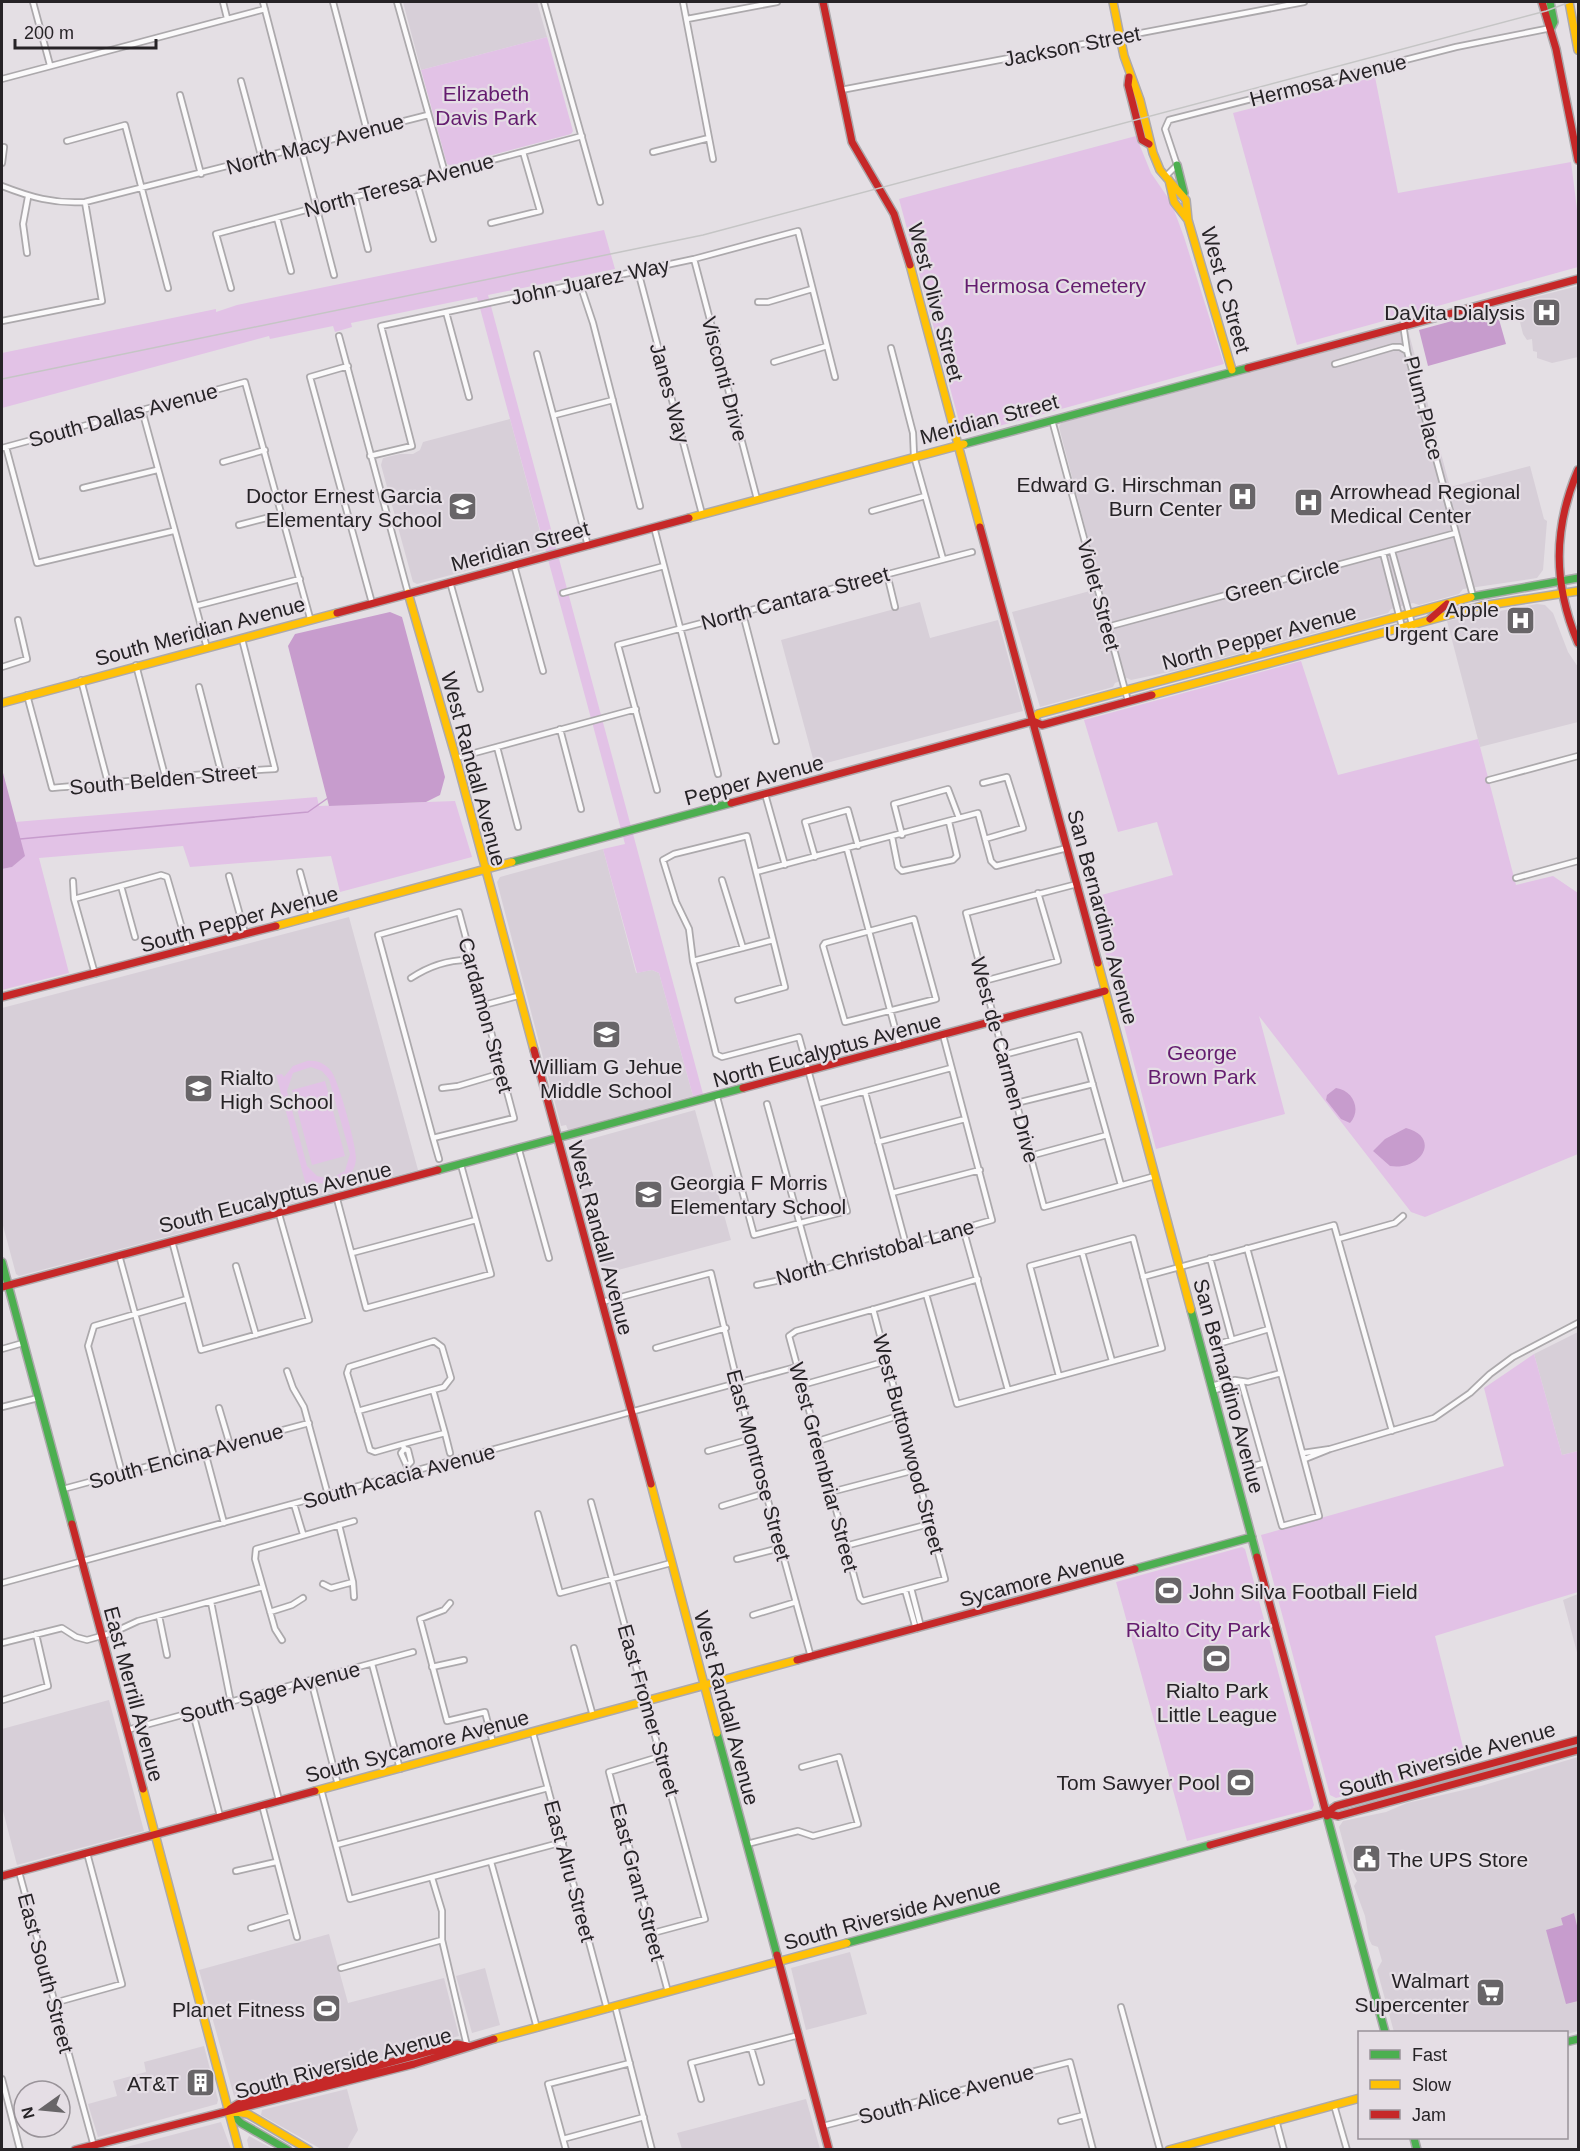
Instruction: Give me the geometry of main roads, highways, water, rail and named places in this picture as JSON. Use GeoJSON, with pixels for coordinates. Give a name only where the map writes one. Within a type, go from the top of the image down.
{"type":"FeatureCollection","features":[{"type":"Feature","properties":{"kind":"main road","name":"West Olive Street"},"geometry":{"type":"LineString","coordinates":[[824,2],[855,149],[898,224],[958,444]]}},
{"type":"Feature","properties":{"kind":"main road","name":"West C Street"},"geometry":{"type":"LineString","coordinates":[[1113,2],[1129,77],[1137,88],[1149,135],[1149,144],[1157,166],[1181,189],[1184,195],[1188,220],[1232,370]]}},
{"type":"Feature","properties":{"kind":"main road"},"geometry":{"type":"LineString","coordinates":[[1542,2],[1546,23],[1551,28],[1578,159]]}},
{"type":"Feature","properties":{"kind":"main road"},"geometry":{"type":"LineString","coordinates":[[1550,2],[1554,22],[1551,28]]}},
{"type":"Feature","properties":{"kind":"main road"},"geometry":{"type":"LineString","coordinates":[[1569,2],[1578,50]]}},
{"type":"Feature","properties":{"kind":"main road"},"geometry":{"type":"LineString","coordinates":[[1177,165],[1184,195]]}},
{"type":"Feature","properties":{"kind":"main road","name":"West C Street"},"geometry":{"type":"LineString","coordinates":[[1167,178],[1168,188],[1182,215],[1188,220]]}},
{"type":"Feature","properties":{"kind":"main road","name":"Meridian Street"},"geometry":{"type":"LineString","coordinates":[[408,593],[1403,324],[1578,279]]}},
{"type":"Feature","properties":{"kind":"main road","name":"San Bernardino Avenue"},"geometry":{"type":"LineString","coordinates":[[958,444],[1385,2031]]}},
{"type":"Feature","properties":{"kind":"main road"},"geometry":{"type":"LineString","coordinates":[[1578,470],[1563,507],[1557,555],[1561,593],[1578,643]]}},
{"type":"Feature","properties":{"kind":"main road","name":"North Pepper Avenue"},"geometry":{"type":"LineString","coordinates":[[1125,690],[1473,596],[1578,578]]}},
{"type":"Feature","properties":{"kind":"main road","name":"North Pepper Avenue"},"geometry":{"type":"LineString","coordinates":[[1128,701],[1490,604],[1578,591]]}},
{"type":"Feature","properties":{"kind":"main road","name":"South Meridian Avenue"},"geometry":{"type":"LineString","coordinates":[[2,703],[408,593]]}},
{"type":"Feature","properties":{"kind":"main road","name":"West Randall Avenue"},"geometry":{"type":"LineString","coordinates":[[408,593],[456,758],[484,870],[633,1413],[671,1563],[829,2150]]}},
{"type":"Feature","properties":{"kind":"main road"},"geometry":{"type":"LineString","coordinates":[[1430,620],[1430,616],[1448,603]]}},
{"type":"Feature","properties":{"kind":"main road","name":"Pepper Avenue"},"geometry":{"type":"LineString","coordinates":[[1033,721],[1038,714],[1125,690]]}},
{"type":"Feature","properties":{"kind":"main road","name":"Pepper Avenue"},"geometry":{"type":"LineString","coordinates":[[484,870],[1033,721],[1042,724],[1128,701]]}},
{"type":"Feature","properties":{"kind":"main road","name":"South Pepper Avenue"},"geometry":{"type":"LineString","coordinates":[[2,997],[484,870]]}},
{"type":"Feature","properties":{"kind":"main road","name":"North Eucalyptus Avenue"},"geometry":{"type":"LineString","coordinates":[[557,1139],[1106,991]]}},
{"type":"Feature","properties":{"kind":"main road","name":"South Eucalyptus Avenue"},"geometry":{"type":"LineString","coordinates":[[5,1286],[557,1139]]}},
{"type":"Feature","properties":{"kind":"main road","name":"East Merrill Avenue"},"geometry":{"type":"LineString","coordinates":[[2,1262],[5,1286],[63,1489],[239,2150]]}},
{"type":"Feature","properties":{"kind":"main road","name":"Sycamore Avenue"},"geometry":{"type":"LineString","coordinates":[[841,1649],[1252,1537]]}},
{"type":"Feature","properties":{"kind":"main road","name":"South Sycamore Avenue"},"geometry":{"type":"LineString","coordinates":[[2,1876],[841,1649]]}},
{"type":"Feature","properties":{"kind":"main road","name":"South Riverside Avenue"},"geometry":{"type":"LineString","coordinates":[[1326,1814],[1335,1806],[1578,1740]]}},
{"type":"Feature","properties":{"kind":"main road","name":"South Riverside Avenue"},"geometry":{"type":"LineString","coordinates":[[75,2150],[94,2147],[228,2110],[257,2106],[779,1961],[1326,1814],[1338,1816],[1578,1750]]}},
{"type":"Feature","properties":{"kind":"main road","name":"South Riverside Avenue"},"geometry":{"type":"LineString","coordinates":[[228,2110],[238,2104],[325,2078],[457,2044],[467,2046]]}},
{"type":"Feature","properties":{"kind":"main road"},"geometry":{"type":"LineString","coordinates":[[1169,2150],[1358,2098]]}},
{"type":"Feature","properties":{"kind":"main road"},"geometry":{"type":"LineString","coordinates":[[257,2106],[256,2112],[262,2123]]}},
{"type":"Feature","properties":{"kind":"main road"},"geometry":{"type":"LineString","coordinates":[[228,2110],[248,2114],[309,2150]]}},
{"type":"Feature","properties":{"kind":"main road"},"geometry":{"type":"LineString","coordinates":[[228,2110],[241,2123],[288,2150]]}},
{"type":"Feature","properties":{"kind":"waterway"},"geometry":{"type":"LineString","coordinates":[[20,839],[308,812],[328,798]]}},
{"type":"Feature","properties":{"kind":"railway"},"geometry":{"type":"LineString","coordinates":[[2,379],[703,235],[1546,11],[1570,2]]}},
{"type":"Feature","properties":{"kind":"place","name":"DaVita Dialysis"},"geometry":{"type":"Point","coordinates":[1546,312]}},
{"type":"Feature","properties":{"kind":"place","name":"Edward G. Hirschman Burn Center"},"geometry":{"type":"Point","coordinates":[1243,496]}},
{"type":"Feature","properties":{"kind":"place","name":"Arrowhead Regional Medical Center"},"geometry":{"type":"Point","coordinates":[1309,503]}},
{"type":"Feature","properties":{"kind":"place","name":"Doctor Ernest Garcia Elementary School"},"geometry":{"type":"Point","coordinates":[463,507]}},
{"type":"Feature","properties":{"kind":"place","name":"Apple Urgent Care"},"geometry":{"type":"Point","coordinates":[1520,621]}},
{"type":"Feature","properties":{"kind":"place","name":"William G Jehue Middle School"},"geometry":{"type":"Point","coordinates":[606,1035]}},
{"type":"Feature","properties":{"kind":"place","name":"Rialto High School"},"geometry":{"type":"Point","coordinates":[199,1089]}},
{"type":"Feature","properties":{"kind":"place","name":"Georgia F Morris Elementary School"},"geometry":{"type":"Point","coordinates":[649,1194]}},
{"type":"Feature","properties":{"kind":"place","name":"John Silva Football Field"},"geometry":{"type":"Point","coordinates":[1168,1591]}},
{"type":"Feature","properties":{"kind":"place","name":"Rialto Park Little League"},"geometry":{"type":"Point","coordinates":[1217,1659]}},
{"type":"Feature","properties":{"kind":"place","name":"Tom Sawyer Pool"},"geometry":{"type":"Point","coordinates":[1241,1782]}},
{"type":"Feature","properties":{"kind":"place","name":"The UPS Store"},"geometry":{"type":"Point","coordinates":[1366,1859]}},
{"type":"Feature","properties":{"kind":"place","name":"Walmart Supercenter"},"geometry":{"type":"Point","coordinates":[1490,1992]}},
{"type":"Feature","properties":{"kind":"place","name":"Planet Fitness"},"geometry":{"type":"Point","coordinates":[326,2009]}},
{"type":"Feature","properties":{"kind":"place","name":"AT&T"},"geometry":{"type":"Point","coordinates":[200,2083]}},
{"type":"Feature","properties":{"kind":"park label","name":"Elizabeth Davis Park"},"geometry":{"type":"Point","coordinates":[486,105]}},
{"type":"Feature","properties":{"kind":"park label","name":"Hermosa Cemetery"},"geometry":{"type":"Point","coordinates":[1055,285]}},
{"type":"Feature","properties":{"kind":"park label","name":"George Brown Park"},"geometry":{"type":"Point","coordinates":[1202,1064]}},
{"type":"Feature","properties":{"kind":"park label","name":"Rialto City Park"},"geometry":{"type":"Point","coordinates":[1198,1629]}}]}
